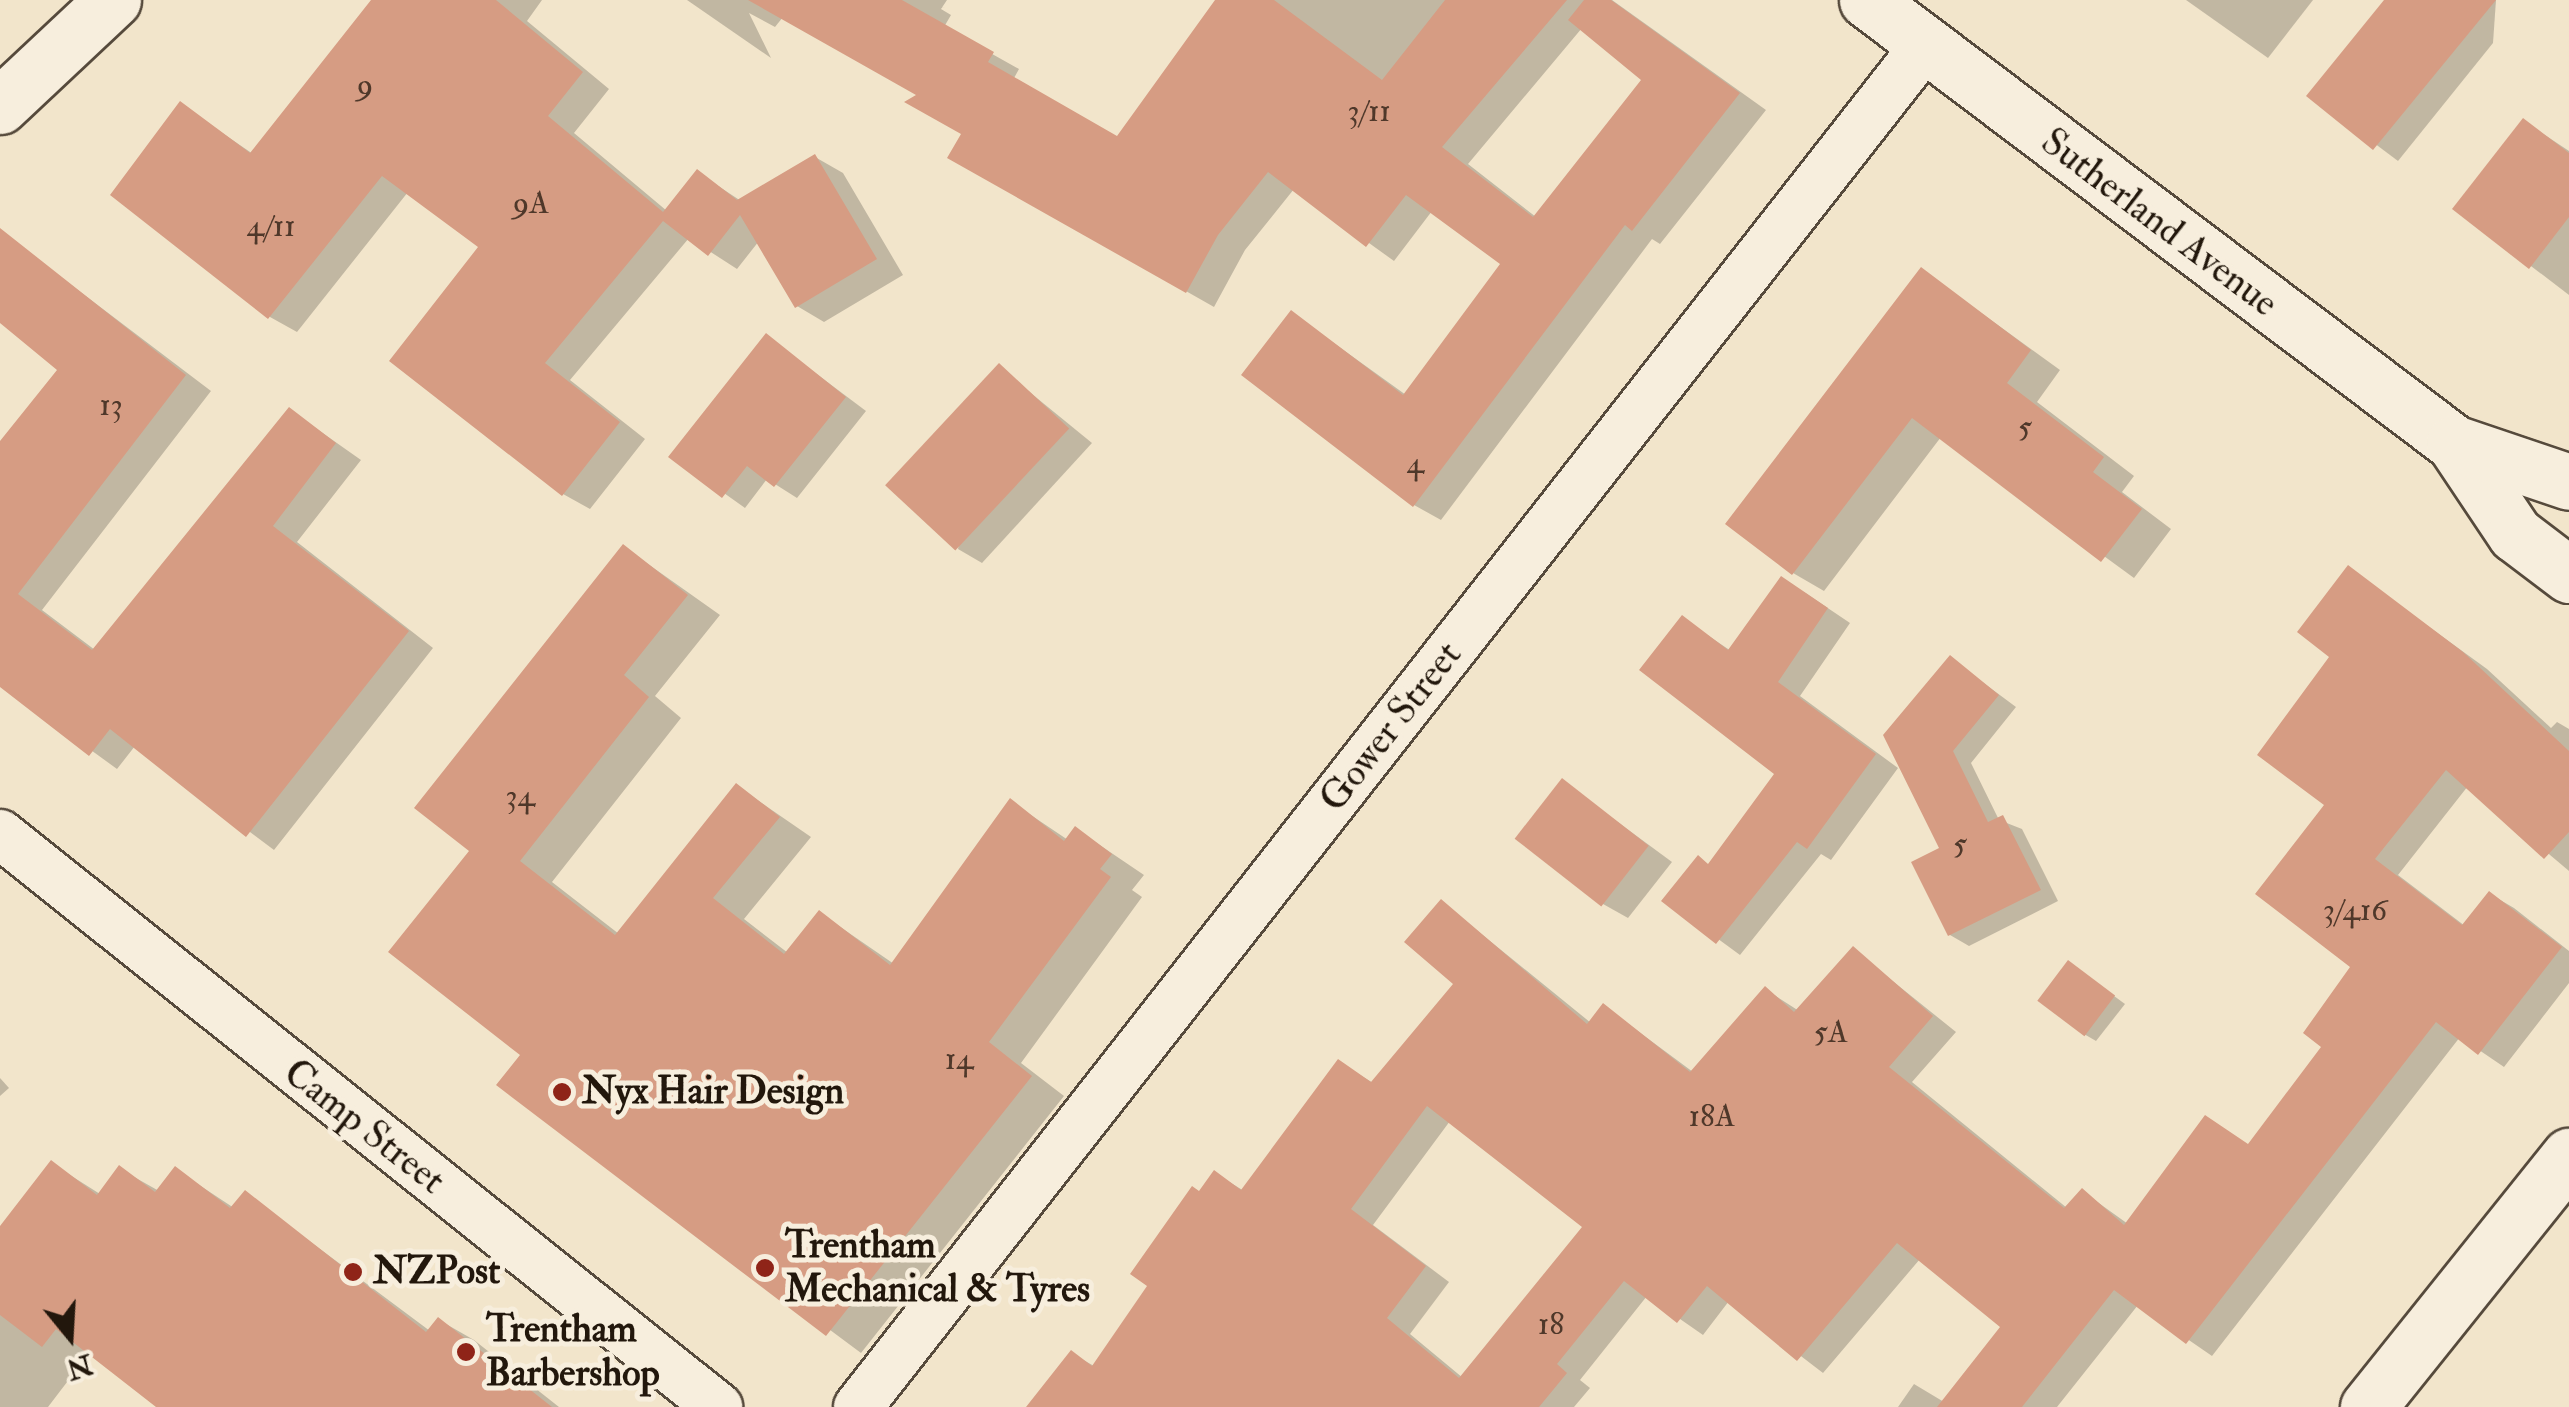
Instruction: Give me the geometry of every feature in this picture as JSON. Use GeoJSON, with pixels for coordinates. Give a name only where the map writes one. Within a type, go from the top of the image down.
{"type":"FeatureCollection","features":[{"type":"Feature","properties":{"kind":"street"},"geometry":{"type":"LineString","coordinates":[[0,106],[113,0]]}},
{"type":"Feature","properties":{"kind":"street","name":"Sutherland Avenue"},"geometry":{"type":"LineString","coordinates":[[1867,0],[1924,47],[2454,443],[2569,482]]}},
{"type":"Feature","properties":{"kind":"street","name":"Gower Street"},"geometry":{"type":"LineString","coordinates":[[858,1407],[1924,47]]}},
{"type":"Feature","properties":{"kind":"street","name":"Sutherland Avenue"},"geometry":{"type":"LineString","coordinates":[[2454,443],[2516,534],[2569,575]]}},
{"type":"Feature","properties":{"kind":"street","name":"Camp Street"},"geometry":{"type":"LineString","coordinates":[[3,842],[718,1407]]}},
{"type":"Feature","properties":{"kind":"street"},"geometry":{"type":"LineString","coordinates":[[2368,1407],[2569,1156]]}},
{"type":"Feature","properties":{"kind":"building"},"geometry":{"type":"Polygon","coordinates":[[[371,0],[496,0],[583,72],[548,116],[663,212],[697,169],[737,200],[815,154],[877,259],[795,308],[740,215],[708,256],[663,221],[545,363],[620,422],[562,496],[389,361],[478,247],[382,176],[268,319],[110,195],[180,101],[250,153],[371,0]]]}},
{"type":"Feature","properties":{"kind":"building"},"geometry":{"type":"Polygon","coordinates":[[[748,0],[902,0],[994,52],[988,62],[1117,136],[1215,0],[1274,0],[1382,80],[1445,0],[1567,0],[1442,147],[1533,217],[1641,80],[1568,20],[1584,0],[1611,0],[1740,93],[1632,231],[1625,225],[1413,507],[1241,375],[1291,310],[1403,395],[1500,264],[1406,195],[1366,247],[1268,172],[1218,235],[1186,293],[947,158],[961,134],[904,102],[916,95],[748,0]]]}},
{"type":"Feature","properties":{"kind":"building"},"geometry":{"type":"Polygon","coordinates":[[[2384,0],[2496,0],[2373,150],[2306,96],[2384,0]]]}},
{"type":"Feature","properties":{"kind":"building"},"geometry":{"type":"Polygon","coordinates":[[[2523,118],[2569,153],[2569,217],[2529,269],[2452,209],[2523,118]]]}},
{"type":"Feature","properties":{"kind":"building"},"geometry":{"type":"Polygon","coordinates":[[[0,228],[186,375],[18,594],[92,650],[289,407],[336,443],[273,526],[409,631],[246,837],[110,729],[89,756],[0,687],[0,441],[57,370],[0,323],[0,228]]]}},
{"type":"Feature","properties":{"kind":"building"},"geometry":{"type":"Polygon","coordinates":[[[1921,267],[2031,350],[2007,383],[2104,457],[2093,472],[2142,509],[2101,562],[1912,418],[1792,575],[1725,524],[1921,267]]]}},
{"type":"Feature","properties":{"kind":"building"},"geometry":{"type":"Polygon","coordinates":[[[766,333],[846,397],[774,487],[747,466],[722,498],[668,457],[766,333]]]}},
{"type":"Feature","properties":{"kind":"building"},"geometry":{"type":"Polygon","coordinates":[[[999,363],[1069,428],[955,551],[885,485],[999,363]]]}},
{"type":"Feature","properties":{"kind":"building"},"geometry":{"type":"Polygon","coordinates":[[[623,544],[688,595],[624,675],[649,697],[520,861],[615,935],[736,783],[780,817],[713,898],[784,954],[819,910],[890,965],[1010,798],[1064,841],[1075,826],[1112,854],[1100,869],[1111,877],[989,1042],[1032,1076],[826,1336],[496,1085],[520,1055],[388,952],[469,851],[414,808],[623,544]]]}},
{"type":"Feature","properties":{"kind":"building"},"geometry":{"type":"Polygon","coordinates":[[[2348,565],[2463,652],[2569,751],[2569,832],[2544,859],[2446,770],[2375,859],[2462,925],[2489,891],[2562,947],[2478,1055],[2436,1022],[2186,1344],[2114,1290],[2022,1407],[1937,1407],[2000,1327],[1897,1243],[1797,1361],[1707,1286],[1677,1323],[1624,1281],[1557,1364],[1567,1373],[1539,1407],[1026,1407],[1071,1350],[1092,1366],[1147,1286],[1130,1274],[1192,1186],[1199,1191],[1214,1170],[1241,1190],[1338,1059],[1371,1082],[1453,984],[1404,942],[1441,899],[1587,1024],[1603,1003],[1690,1072],[1765,986],[1794,1012],[1853,946],[1933,1016],[1889,1067],[2064,1208],[2082,1188],[2124,1225],[2205,1115],[2248,1144],[2321,1047],[2303,1033],[2350,967],[2255,894],[2324,805],[2257,755],[2329,657],[2297,632],[2348,565]],[[1427,1106],[1351,1209],[1426,1266],[1387,1318],[1459,1378],[1582,1227],[1427,1106]]]}},
{"type":"Feature","properties":{"kind":"building"},"geometry":{"type":"Polygon","coordinates":[[[1781,576],[1828,608],[1778,682],[1876,754],[1807,849],[1797,842],[1716,944],[1661,901],[1698,855],[1708,864],[1774,774],[1639,670],[1682,615],[1728,650],[1781,576]]]}},
{"type":"Feature","properties":{"kind":"building"},"geometry":{"type":"Polygon","coordinates":[[[1950,655],[1999,695],[1953,751],[1988,822],[2003,815],[2041,890],[1948,936],[1911,862],[1939,848],[1883,735],[1950,655]]]}},
{"type":"Feature","properties":{"kind":"building"},"geometry":{"type":"Polygon","coordinates":[[[1562,778],[1649,846],[1601,906],[1515,839],[1562,778]]]}},
{"type":"Feature","properties":{"kind":"building"},"geometry":{"type":"Polygon","coordinates":[[[2068,960],[2115,996],[2084,1036],[2037,1001],[2068,960]]]}},
{"type":"Feature","properties":{"kind":"building"},"geometry":{"type":"Polygon","coordinates":[[[51,1160],[97,1195],[119,1165],[155,1192],[175,1166],[230,1208],[245,1190],[426,1332],[438,1317],[552,1407],[156,1407],[56,1329],[42,1347],[0,1315],[0,1226],[51,1160]]]}},
{"type":"Feature","properties":{"kind":"place","name":"Nyx Hair Design"},"geometry":{"type":"Point","coordinates":[562,1092]}},
{"type":"Feature","properties":{"kind":"place","name":"Trentham Mechanical & Tyres"},"geometry":{"type":"Point","coordinates":[765,1268]}},
{"type":"Feature","properties":{"kind":"place","name":"NZPost"},"geometry":{"type":"Point","coordinates":[353,1272]}},
{"type":"Feature","properties":{"kind":"place","name":"Trentham Barbershop"},"geometry":{"type":"Point","coordinates":[466,1352]}}]}
